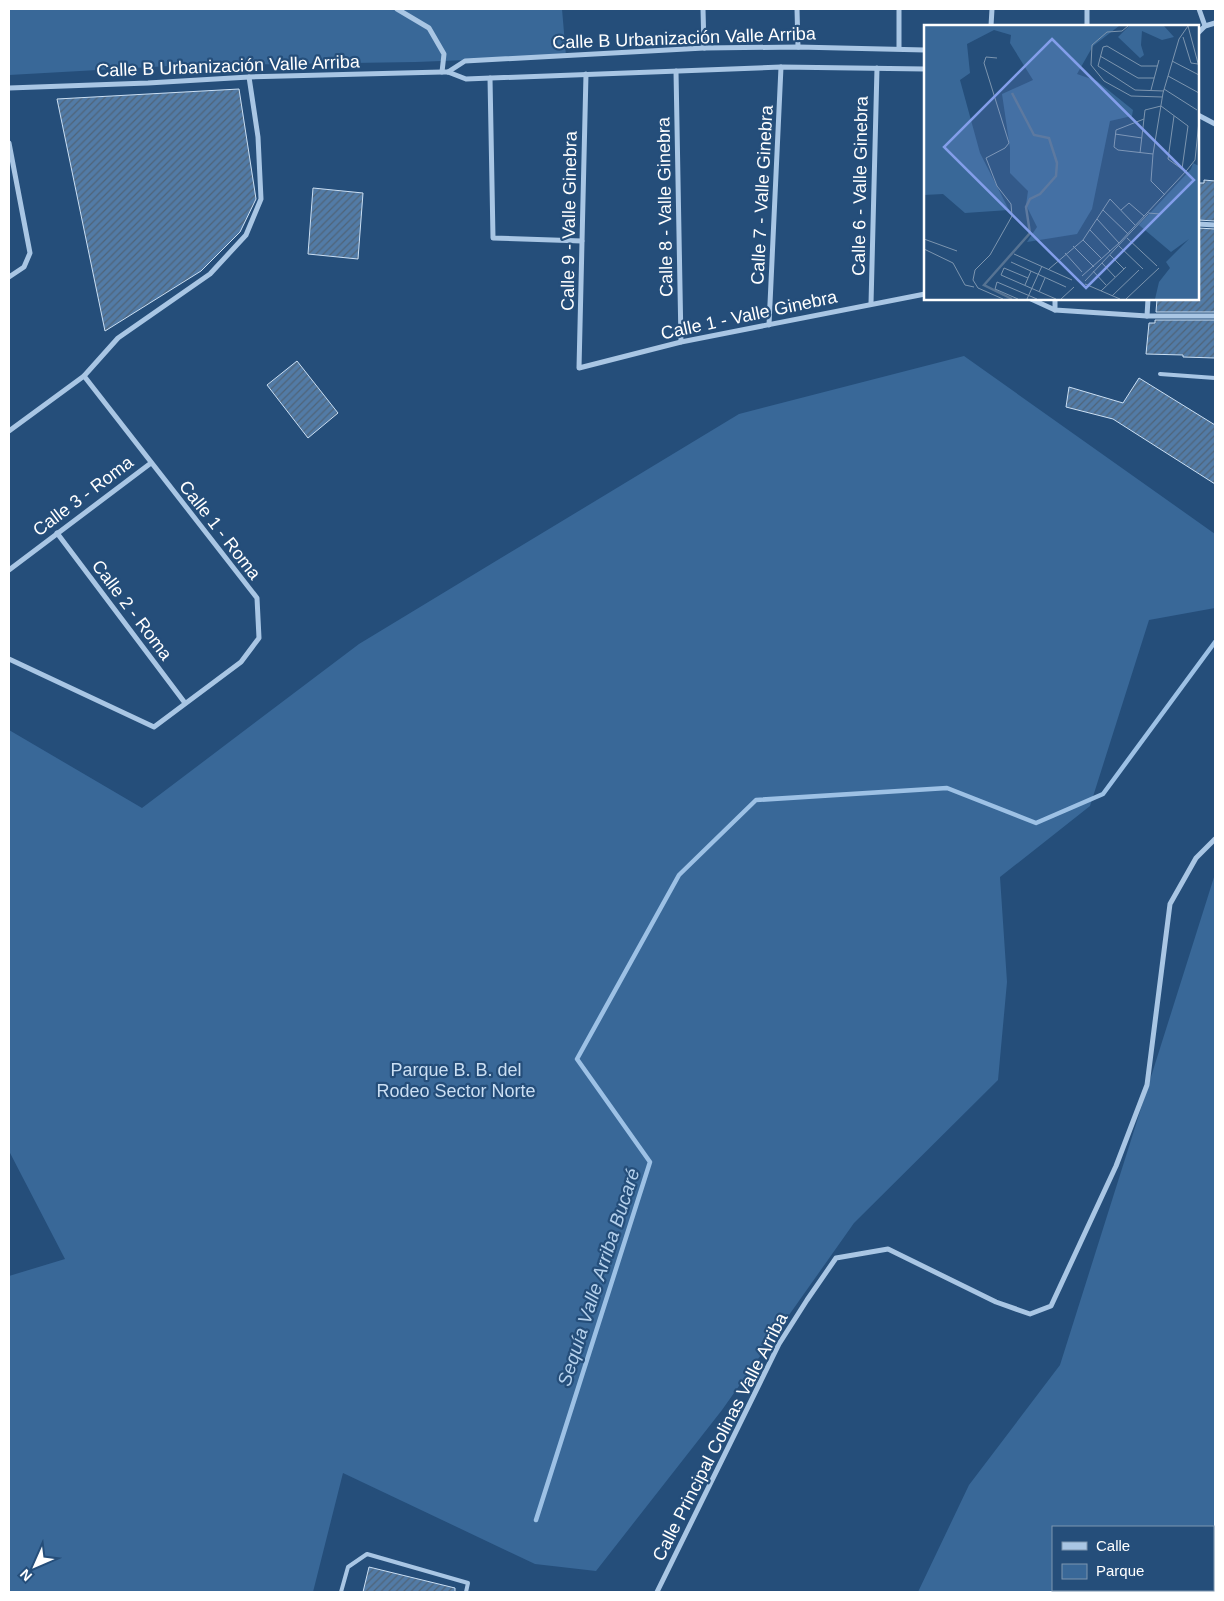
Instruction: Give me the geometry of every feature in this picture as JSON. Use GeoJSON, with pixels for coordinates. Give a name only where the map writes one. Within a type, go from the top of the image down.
{"type":"FeatureCollection","features":[{"type":"Feature","properties":{"kind":"street"},"geometry":{"type":"LineString","coordinates":[[397,9],[429,28],[444,54],[445,72]]}},
{"type":"Feature","properties":{"kind":"street"},"geometry":{"type":"LineString","coordinates":[[704,9],[704,48]]}},
{"type":"Feature","properties":{"kind":"street"},"geometry":{"type":"LineString","coordinates":[[798,9],[798,47]]}},
{"type":"Feature","properties":{"kind":"street"},"geometry":{"type":"LineString","coordinates":[[899,9],[899,48]]}},
{"type":"Feature","properties":{"kind":"street"},"geometry":{"type":"LineString","coordinates":[[991,25],[992,9]]}},
{"type":"Feature","properties":{"kind":"street"},"geometry":{"type":"LineString","coordinates":[[1087,9],[1087,25]]}},
{"type":"Feature","properties":{"kind":"street"},"geometry":{"type":"LineString","coordinates":[[1198,9],[1206,26]]}},
{"type":"Feature","properties":{"kind":"street"},"geometry":{"type":"LineString","coordinates":[[1199,32],[1206,26],[1215,23]]}},
{"type":"Feature","properties":{"kind":"street","name":"Calle B Urbanización Valle Arriba"},"geometry":{"type":"LineString","coordinates":[[445,72],[465,61],[704,48],[798,47],[924,50]]}},
{"type":"Feature","properties":{"kind":"street","name":"Calle B Urbanización Valle Arriba"},"geometry":{"type":"LineString","coordinates":[[9,88],[249,77],[445,72],[466,79],[781,67],[924,69]]}},
{"type":"Feature","properties":{"kind":"street","name":"Calle 7 - Valle Ginebra"},"geometry":{"type":"LineString","coordinates":[[769,325],[781,67]]}},
{"type":"Feature","properties":{"kind":"street","name":"Calle 6 - Valle Ginebra"},"geometry":{"type":"LineString","coordinates":[[871,304],[877,68]]}},
{"type":"Feature","properties":{"kind":"street","name":"Calle 8 - Valle Ginebra"},"geometry":{"type":"LineString","coordinates":[[676,71],[681,342]]}},
{"type":"Feature","properties":{"kind":"street","name":"Calle 9 - Valle Ginebra"},"geometry":{"type":"LineString","coordinates":[[579,368],[586,74]]}},
{"type":"Feature","properties":{"kind":"street"},"geometry":{"type":"LineString","coordinates":[[9,431],[84,376],[118,338],[210,274],[246,234],[261,199],[258,137],[249,77]]}},
{"type":"Feature","properties":{"kind":"street"},"geometry":{"type":"LineString","coordinates":[[490,78],[493,238],[582,241]]}},
{"type":"Feature","properties":{"kind":"street"},"geometry":{"type":"LineString","coordinates":[[1199,116],[1215,124]]}},
{"type":"Feature","properties":{"kind":"street"},"geometry":{"type":"LineString","coordinates":[[9,143],[30,253],[24,266],[9,278]]}},
{"type":"Feature","properties":{"kind":"street"},"geometry":{"type":"LineString","coordinates":[[1199,224],[1215,225]]}},
{"type":"Feature","properties":{"kind":"street","name":"Calle 1 - Valle Ginebra"},"geometry":{"type":"LineString","coordinates":[[579,368],[681,342],[924,294]]}},
{"type":"Feature","properties":{"kind":"street"},"geometry":{"type":"LineString","coordinates":[[1033,300],[1055,310],[1147,316],[1215,316]]}},
{"type":"Feature","properties":{"kind":"street"},"geometry":{"type":"LineString","coordinates":[[1055,300],[1055,310]]}},
{"type":"Feature","properties":{"kind":"street"},"geometry":{"type":"LineString","coordinates":[[1147,316],[1148,300]]}},
{"type":"Feature","properties":{"kind":"street","name":"Calle 1 - Roma"},"geometry":{"type":"LineString","coordinates":[[9,659],[154,727],[241,662],[259,638],[257,598],[84,376]]}},
{"type":"Feature","properties":{"kind":"street","name":"Calle 3 - Roma"},"geometry":{"type":"LineString","coordinates":[[9,570],[151,463]]}},
{"type":"Feature","properties":{"kind":"street","name":"Calle 2 - Roma"},"geometry":{"type":"LineString","coordinates":[[57,533],[185,703]]}},
{"type":"Feature","properties":{"kind":"street","name":"Calle Principal Colinas Valle Arriba"},"geometry":{"type":"LineString","coordinates":[[656,1592],[779,1344],[836,1258],[888,1249],[996,1302],[1030,1314],[1051,1306],[1116,1166],[1147,1085],[1170,904],[1196,858],[1215,839]]}},
{"type":"Feature","properties":{"kind":"lane"},"geometry":{"type":"LineString","coordinates":[[1160,374],[1215,378]]}},
{"type":"Feature","properties":{"kind":"lane"},"geometry":{"type":"LineString","coordinates":[[341,1592],[348,1567],[367,1554],[468,1583],[466,1592]]}},
{"type":"Feature","properties":{"kind":"green space"},"geometry":{"type":"Polygon","coordinates":[[[9,9],[562,9],[566,56],[416,62],[169,66],[9,75],[9,9]]]}},
{"type":"Feature","properties":{"kind":"green space","name":"Parque B. B. del Rodeo Sector Norte"},"geometry":{"type":"Polygon","coordinates":[[[964,356],[1215,534],[1215,608],[1149,620],[1090,806],[1000,877],[1007,982],[998,1080],[854,1223],[722,1410],[596,1571],[535,1564],[343,1473],[313,1592],[9,1592],[9,1276],[65,1259],[9,1151],[9,730],[142,808],[359,644],[739,414],[964,356]]]}},
{"type":"Feature","properties":{"kind":"green space"},"geometry":{"type":"Polygon","coordinates":[[[1215,874],[1215,1592],[918,1592],[969,1485],[1060,1365],[1215,874]]]}},
{"type":"Feature","properties":{"kind":"building"},"geometry":{"type":"Polygon","coordinates":[[[239,89],[256,199],[240,232],[201,271],[105,331],[57,99],[239,89]]]}},
{"type":"Feature","properties":{"kind":"building"},"geometry":{"type":"Polygon","coordinates":[[[1204,180],[1215,181],[1215,221],[1199,220],[1199,183],[1204,183],[1204,180]]]}},
{"type":"Feature","properties":{"kind":"building"},"geometry":{"type":"Polygon","coordinates":[[[313,188],[363,193],[358,259],[308,254],[313,188]]]}},
{"type":"Feature","properties":{"kind":"building"},"geometry":{"type":"Polygon","coordinates":[[[1199,228],[1215,229],[1215,312],[1156,312],[1157,300],[1199,300],[1199,228]]]}},
{"type":"Feature","properties":{"kind":"building"},"geometry":{"type":"Polygon","coordinates":[[[1155,320],[1215,320],[1215,358],[1146,354],[1149,323],[1155,323],[1155,320]]]}},
{"type":"Feature","properties":{"kind":"building"},"geometry":{"type":"Polygon","coordinates":[[[297,361],[338,413],[308,438],[267,385],[297,361]]]}},
{"type":"Feature","properties":{"kind":"building"},"geometry":{"type":"Polygon","coordinates":[[[1139,378],[1215,425],[1215,484],[1113,419],[1066,407],[1069,387],[1123,403],[1139,378]]]}},
{"type":"Feature","properties":{"kind":"building"},"geometry":{"type":"Polygon","coordinates":[[[369,1567],[455,1588],[455,1592],[363,1592],[369,1567]]]}},
{"type":"Feature","properties":{"kind":"waterway","name":"Sequía Valle Arriba Bucaré"},"geometry":{"type":"LineString","coordinates":[[536,1520],[650,1162],[577,1059],[679,875],[756,800],[947,788],[1036,823],[1103,794],[1215,642]]}}]}
